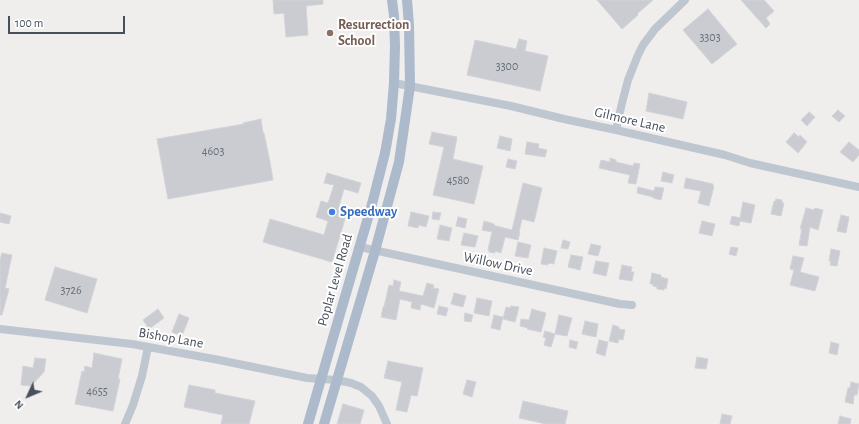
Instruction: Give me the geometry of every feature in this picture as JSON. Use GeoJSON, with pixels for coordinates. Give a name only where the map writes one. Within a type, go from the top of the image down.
{"type":"FeatureCollection","features":[{"type":"Feature","properties":{"kind":"main road","name":"Poplar Level Road"},"geometry":{"type":"LineString","coordinates":[[308,424],[360,248],[385,153],[391,119],[394,83],[395,46],[392,0]]}},
{"type":"Feature","properties":{"kind":"main road"},"geometry":{"type":"LineString","coordinates":[[324,424],[375,251],[399,162],[410,86],[407,0]]}},
{"type":"Feature","properties":{"kind":"street"},"geometry":{"type":"LineString","coordinates":[[616,130],[628,80],[643,45],[655,29],[685,0]]}},
{"type":"Feature","properties":{"kind":"street","name":"Gilmore Lane"},"geometry":{"type":"LineString","coordinates":[[394,83],[511,106],[725,155],[750,163],[859,187]]}},
{"type":"Feature","properties":{"kind":"street","name":"Willow Drive"},"geometry":{"type":"LineString","coordinates":[[360,248],[620,304],[632,305]]}},
{"type":"Feature","properties":{"kind":"street","name":"Bishop Lane"},"geometry":{"type":"LineString","coordinates":[[0,329],[148,347],[307,378],[337,380],[351,383],[361,387],[372,396],[379,406],[387,424]]}},
{"type":"Feature","properties":{"kind":"street"},"geometry":{"type":"LineString","coordinates":[[125,424],[142,376],[148,347]]}},
{"type":"Feature","properties":{"kind":"building"},"geometry":{"type":"Polygon","coordinates":[[[273,0],[323,0],[323,4],[306,6],[308,35],[286,37],[284,13],[274,14],[273,0]]]}},
{"type":"Feature","properties":{"kind":"building"},"geometry":{"type":"Polygon","coordinates":[[[597,0],[653,0],[622,29],[597,0]]]}},
{"type":"Feature","properties":{"kind":"building"},"geometry":{"type":"Polygon","coordinates":[[[741,0],[764,0],[774,11],[766,18],[770,24],[766,28],[741,0]]]}},
{"type":"Feature","properties":{"kind":"building"},"geometry":{"type":"Polygon","coordinates":[[[708,9],[737,44],[712,64],[683,30],[708,9]]]}},
{"type":"Feature","properties":{"kind":"building"},"geometry":{"type":"Polygon","coordinates":[[[519,39],[527,41],[525,51],[548,56],[540,91],[467,75],[475,40],[516,49],[519,39]]]}},
{"type":"Feature","properties":{"kind":"building"},"geometry":{"type":"Polygon","coordinates":[[[649,93],[687,102],[683,119],[646,111],[649,93]]]}},
{"type":"Feature","properties":{"kind":"building"},"geometry":{"type":"Polygon","coordinates":[[[838,110],[845,116],[839,122],[832,116],[838,110]]]}},
{"type":"Feature","properties":{"kind":"building"},"geometry":{"type":"Polygon","coordinates":[[[809,112],[815,117],[807,126],[801,120],[809,112]]]}},
{"type":"Feature","properties":{"kind":"building"},"geometry":{"type":"Polygon","coordinates":[[[261,119],[273,180],[168,199],[157,139],[244,124],[243,123],[261,119]]]}},
{"type":"Feature","properties":{"kind":"building"},"geometry":{"type":"Polygon","coordinates":[[[432,132],[457,137],[453,159],[483,166],[474,204],[433,195],[444,147],[429,144],[432,132]]]}},
{"type":"Feature","properties":{"kind":"building"},"geometry":{"type":"Polygon","coordinates":[[[794,133],[799,137],[800,135],[807,142],[798,153],[786,142],[794,133]]]}},
{"type":"Feature","properties":{"kind":"building"},"geometry":{"type":"Polygon","coordinates":[[[500,136],[512,139],[510,151],[497,148],[500,136]]]}},
{"type":"Feature","properties":{"kind":"building"},"geometry":{"type":"Polygon","coordinates":[[[527,142],[539,144],[538,148],[547,150],[545,157],[525,154],[527,142]]]}},
{"type":"Feature","properties":{"kind":"building"},"geometry":{"type":"Polygon","coordinates":[[[849,142],[859,150],[859,155],[853,162],[840,152],[849,142]]]}},
{"type":"Feature","properties":{"kind":"building"},"geometry":{"type":"Polygon","coordinates":[[[610,158],[616,160],[616,162],[633,166],[634,163],[640,164],[636,184],[628,183],[630,175],[599,168],[601,160],[610,162],[610,158]]]}},
{"type":"Feature","properties":{"kind":"building"},"geometry":{"type":"Polygon","coordinates":[[[508,159],[517,161],[515,169],[506,167],[508,159]]]}},
{"type":"Feature","properties":{"kind":"building"},"geometry":{"type":"Polygon","coordinates":[[[663,172],[674,175],[672,183],[661,181],[663,172]]]}},
{"type":"Feature","properties":{"kind":"building"},"geometry":{"type":"Polygon","coordinates":[[[327,173],[361,183],[358,193],[344,189],[339,206],[348,209],[332,262],[263,242],[270,219],[324,235],[328,221],[316,217],[321,201],[328,203],[334,185],[324,183],[327,173]]]}},
{"type":"Feature","properties":{"kind":"building"},"geometry":{"type":"Polygon","coordinates":[[[686,178],[713,184],[714,186],[709,206],[698,203],[701,191],[684,188],[686,178]]]}},
{"type":"Feature","properties":{"kind":"building"},"geometry":{"type":"Polygon","coordinates":[[[523,183],[542,188],[534,222],[522,219],[518,240],[505,237],[501,253],[495,251],[495,253],[489,252],[488,250],[492,232],[482,230],[484,221],[512,230],[523,183]]]}},
{"type":"Feature","properties":{"kind":"building"},"geometry":{"type":"Polygon","coordinates":[[[638,187],[654,191],[655,187],[664,188],[661,200],[637,193],[638,187]]]}},
{"type":"Feature","properties":{"kind":"building"},"geometry":{"type":"Polygon","coordinates":[[[776,199],[782,200],[782,203],[784,203],[781,216],[771,214],[774,201],[775,202],[776,199]]]}},
{"type":"Feature","properties":{"kind":"building"},"geometry":{"type":"Polygon","coordinates":[[[743,202],[755,205],[751,223],[740,221],[739,226],[730,224],[732,216],[740,218],[743,202]]]}},
{"type":"Feature","properties":{"kind":"building"},"geometry":{"type":"Polygon","coordinates":[[[806,208],[823,210],[818,230],[810,227],[807,246],[799,245],[802,228],[800,229],[806,208]]]}},
{"type":"Feature","properties":{"kind":"building"},"geometry":{"type":"Polygon","coordinates":[[[411,212],[429,216],[426,227],[419,225],[418,228],[408,226],[411,212]]]}},
{"type":"Feature","properties":{"kind":"building"},"geometry":{"type":"Polygon","coordinates":[[[433,212],[441,213],[439,220],[432,219],[433,212]]]}},
{"type":"Feature","properties":{"kind":"building"},"geometry":{"type":"Polygon","coordinates":[[[0,213],[11,216],[9,224],[0,222],[0,213]]]}},
{"type":"Feature","properties":{"kind":"building"},"geometry":{"type":"Polygon","coordinates":[[[841,215],[849,217],[846,233],[837,231],[841,215]]]}},
{"type":"Feature","properties":{"kind":"building"},"geometry":{"type":"Polygon","coordinates":[[[458,217],[467,219],[465,228],[456,226],[458,217]]]}},
{"type":"Feature","properties":{"kind":"building"},"geometry":{"type":"Polygon","coordinates":[[[702,221],[715,224],[712,236],[699,233],[702,221]]]}},
{"type":"Feature","properties":{"kind":"building"},"geometry":{"type":"Polygon","coordinates":[[[440,225],[452,228],[449,241],[437,239],[440,225]]]}},
{"type":"Feature","properties":{"kind":"building"},"geometry":{"type":"Polygon","coordinates":[[[464,233],[478,236],[475,247],[461,245],[464,233]]]}},
{"type":"Feature","properties":{"kind":"building"},"geometry":{"type":"Polygon","coordinates":[[[563,240],[570,242],[568,249],[561,248],[563,240]]]}},
{"type":"Feature","properties":{"kind":"building"},"geometry":{"type":"Polygon","coordinates":[[[518,242],[531,245],[528,258],[515,256],[518,242]]]}},
{"type":"Feature","properties":{"kind":"building"},"geometry":{"type":"Polygon","coordinates":[[[591,244],[601,246],[598,256],[588,254],[591,244]]]}},
{"type":"Feature","properties":{"kind":"building"},"geometry":{"type":"Polygon","coordinates":[[[731,247],[738,248],[736,256],[729,254],[731,247]]]}},
{"type":"Feature","properties":{"kind":"building"},"geometry":{"type":"Polygon","coordinates":[[[544,248],[557,251],[554,264],[541,264],[544,248]]]}},
{"type":"Feature","properties":{"kind":"building"},"geometry":{"type":"Polygon","coordinates":[[[831,249],[840,251],[837,266],[830,265],[831,261],[829,261],[831,249]]]}},
{"type":"Feature","properties":{"kind":"building"},"geometry":{"type":"Polygon","coordinates":[[[2,253],[12,255],[5,288],[9,289],[2,315],[0,315],[0,260],[2,253]]]}},
{"type":"Feature","properties":{"kind":"building"},"geometry":{"type":"Polygon","coordinates":[[[571,255],[583,257],[580,270],[568,267],[571,255]]]}},
{"type":"Feature","properties":{"kind":"building"},"geometry":{"type":"Polygon","coordinates":[[[793,256],[804,258],[800,272],[819,277],[815,291],[790,285],[794,270],[790,269],[793,256]]]}},
{"type":"Feature","properties":{"kind":"building"},"geometry":{"type":"Polygon","coordinates":[[[596,261],[609,263],[606,276],[593,273],[596,261]]]}},
{"type":"Feature","properties":{"kind":"building"},"geometry":{"type":"Polygon","coordinates":[[[622,265],[632,267],[631,272],[634,272],[632,281],[619,279],[622,265]]]}},
{"type":"Feature","properties":{"kind":"building"},"geometry":{"type":"Polygon","coordinates":[[[55,267],[97,279],[87,313],[45,300],[55,267]]]}},
{"type":"Feature","properties":{"kind":"building"},"geometry":{"type":"Polygon","coordinates":[[[652,273],[661,275],[661,277],[668,279],[666,289],[657,289],[657,287],[653,286],[653,284],[650,284],[652,273]]]}},
{"type":"Feature","properties":{"kind":"building"},"geometry":{"type":"Polygon","coordinates":[[[394,280],[401,282],[399,291],[423,296],[427,283],[434,285],[433,288],[439,289],[434,308],[421,304],[420,310],[411,308],[412,302],[400,299],[396,320],[381,317],[389,285],[393,286],[394,280]]]}},
{"type":"Feature","properties":{"kind":"building"},"geometry":{"type":"Polygon","coordinates":[[[454,293],[466,296],[463,307],[451,304],[454,293]]]}},
{"type":"Feature","properties":{"kind":"building"},"geometry":{"type":"Polygon","coordinates":[[[477,298],[492,301],[489,316],[474,313],[477,298]]]}},
{"type":"Feature","properties":{"kind":"building"},"geometry":{"type":"Polygon","coordinates":[[[439,306],[448,308],[446,316],[437,314],[439,306]]]}},
{"type":"Feature","properties":{"kind":"building"},"geometry":{"type":"Polygon","coordinates":[[[511,306],[519,307],[515,322],[503,319],[506,307],[510,308],[511,306]]]}},
{"type":"Feature","properties":{"kind":"building"},"geometry":{"type":"Polygon","coordinates":[[[158,309],[164,318],[149,329],[143,320],[158,309]]]}},
{"type":"Feature","properties":{"kind":"building"},"geometry":{"type":"Polygon","coordinates":[[[532,309],[546,313],[541,332],[520,326],[521,319],[529,320],[532,309]]]}},
{"type":"Feature","properties":{"kind":"building"},"geometry":{"type":"Polygon","coordinates":[[[465,313],[473,315],[471,322],[464,321],[465,313]]]}},
{"type":"Feature","properties":{"kind":"building"},"geometry":{"type":"Polygon","coordinates":[[[179,314],[189,318],[182,336],[172,332],[179,314]]]}},
{"type":"Feature","properties":{"kind":"building"},"geometry":{"type":"Polygon","coordinates":[[[494,315],[503,317],[500,330],[491,328],[494,315]]]}},
{"type":"Feature","properties":{"kind":"building"},"geometry":{"type":"Polygon","coordinates":[[[559,315],[572,318],[567,336],[555,334],[559,315]]]}},
{"type":"Feature","properties":{"kind":"building"},"geometry":{"type":"Polygon","coordinates":[[[585,321],[598,324],[596,337],[582,334],[585,321]]]}},
{"type":"Feature","properties":{"kind":"building"},"geometry":{"type":"Polygon","coordinates":[[[613,325],[619,327],[619,329],[625,330],[623,340],[619,339],[618,343],[609,341],[613,325]]]}},
{"type":"Feature","properties":{"kind":"building"},"geometry":{"type":"Polygon","coordinates":[[[545,331],[555,334],[551,347],[544,345],[546,338],[543,337],[545,331]]]}},
{"type":"Feature","properties":{"kind":"building"},"geometry":{"type":"Polygon","coordinates":[[[570,340],[578,342],[576,349],[569,347],[570,340]]]}},
{"type":"Feature","properties":{"kind":"building"},"geometry":{"type":"Polygon","coordinates":[[[599,340],[608,342],[605,356],[596,353],[599,340]]]}},
{"type":"Feature","properties":{"kind":"building"},"geometry":{"type":"Polygon","coordinates":[[[831,342],[839,344],[837,355],[829,353],[831,342]]]}},
{"type":"Feature","properties":{"kind":"building"},"geometry":{"type":"Polygon","coordinates":[[[94,353],[122,359],[118,379],[120,379],[113,411],[75,404],[82,371],[84,372],[85,366],[92,368],[94,353]]]}},
{"type":"Feature","properties":{"kind":"building"},"geometry":{"type":"Polygon","coordinates":[[[697,357],[708,359],[706,369],[695,368],[697,357]]]}},
{"type":"Feature","properties":{"kind":"building"},"geometry":{"type":"Polygon","coordinates":[[[35,358],[46,359],[44,372],[31,386],[21,385],[23,366],[33,368],[35,358]]]}},
{"type":"Feature","properties":{"kind":"building"},"geometry":{"type":"Polygon","coordinates":[[[388,361],[423,368],[417,396],[411,395],[407,412],[396,410],[402,382],[384,378],[388,361]]]}},
{"type":"Feature","properties":{"kind":"building"},"geometry":{"type":"Polygon","coordinates":[[[467,380],[476,382],[472,397],[463,394],[467,380]]]}},
{"type":"Feature","properties":{"kind":"building"},"geometry":{"type":"Polygon","coordinates":[[[851,382],[859,384],[857,395],[854,395],[853,404],[845,402],[851,382]]]}},
{"type":"Feature","properties":{"kind":"building"},"geometry":{"type":"Polygon","coordinates":[[[189,385],[215,390],[215,393],[255,401],[249,424],[221,424],[223,415],[184,407],[189,385]]]}},
{"type":"Feature","properties":{"kind":"building"},"geometry":{"type":"Polygon","coordinates":[[[523,401],[568,411],[565,424],[546,424],[519,418],[523,401]]]}},
{"type":"Feature","properties":{"kind":"building"},"geometry":{"type":"Polygon","coordinates":[[[343,404],[364,410],[360,424],[337,424],[343,404]]]}},
{"type":"Feature","properties":{"kind":"building"},"geometry":{"type":"Polygon","coordinates":[[[722,414],[732,416],[730,424],[720,424],[722,414]]]}},
{"type":"Feature","properties":{"kind":"building"},"geometry":{"type":"Polygon","coordinates":[[[840,416],[851,419],[850,424],[838,424],[840,416]]]}},
{"type":"Feature","properties":{"kind":"place","name":"Resurrection School"},"geometry":{"type":"Point","coordinates":[330,33]}},
{"type":"Feature","properties":{"kind":"place","name":"Speedway"},"geometry":{"type":"Point","coordinates":[332,212]}}]}
